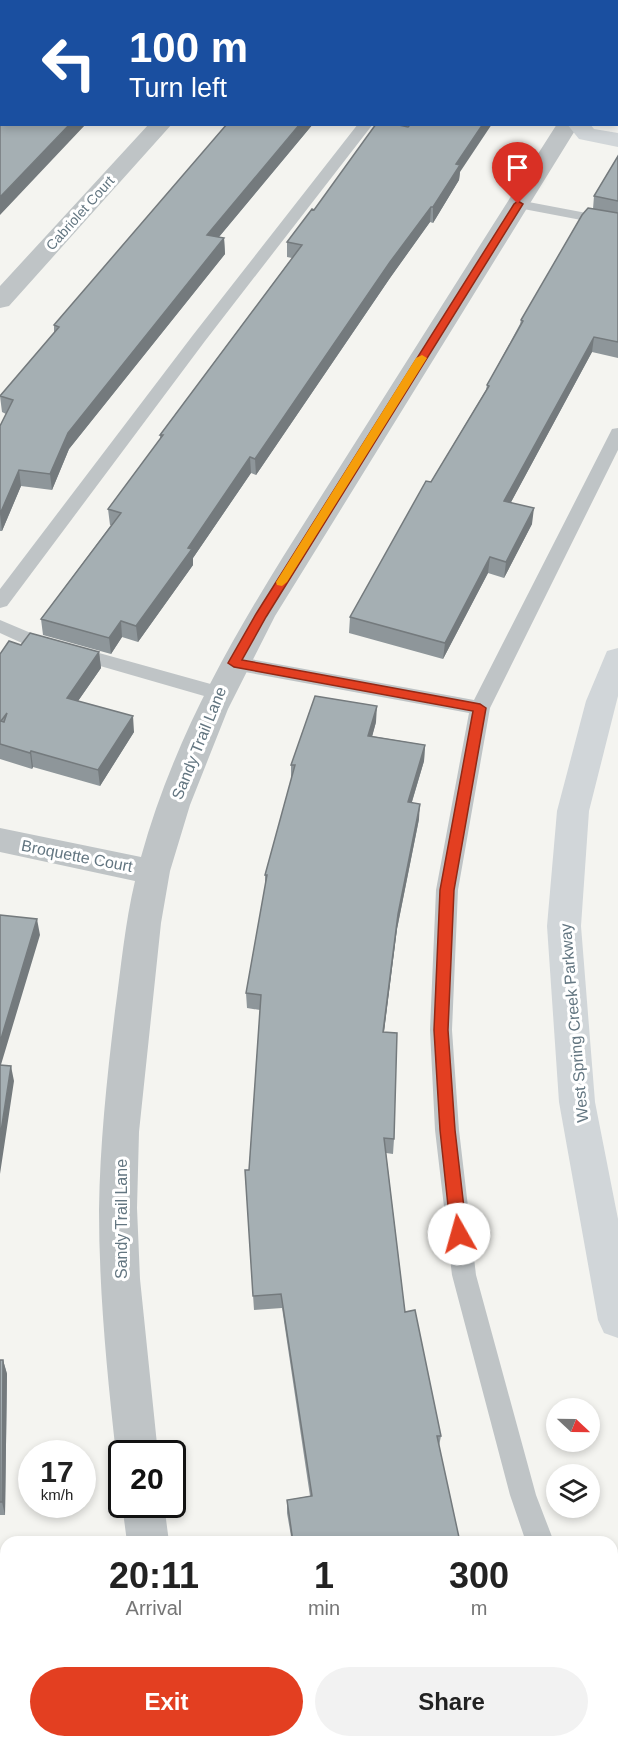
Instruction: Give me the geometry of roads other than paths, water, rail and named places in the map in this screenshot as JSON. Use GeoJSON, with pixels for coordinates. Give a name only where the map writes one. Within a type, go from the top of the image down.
{"type":"FeatureCollection","features":[{"type":"Feature","properties":{"kind":"main road"},"geometry":{"type":"LineString","coordinates":[[580,126],[587,134],[618,140]]}},
{"type":"Feature","properties":{"kind":"main road","name":"West Spring Creek Parkway"},"geometry":{"type":"LineString","coordinates":[[618,658],[601,701],[573,811],[564,926],[577,1102],[618,1320]]}},
{"type":"Feature","properties":{"kind":"street","name":"Cabriolet Court"},"geometry":{"type":"LineString","coordinates":[[0,301],[159,126]]}},
{"type":"Feature","properties":{"kind":"street","name":"Sandy Trail Lane"},"geometry":{"type":"LineString","coordinates":[[135,1440],[128,1386],[120,1277],[119,1173],[126,1065],[136,978],[154,872],[173,806],[218,693],[260,616],[567,126]]}},
{"type":"Feature","properties":{"kind":"street","name":"Broquette Court"},"geometry":{"type":"LineString","coordinates":[[0,840],[154,872]]}},
{"type":"Feature","properties":{"kind":"street"},"geometry":{"type":"LineString","coordinates":[[145,1518],[147,1536]]}},
{"type":"Feature","properties":{"kind":"lane"},"geometry":{"type":"LineString","coordinates":[[0,602],[199,338],[364,126]]}},
{"type":"Feature","properties":{"kind":"lane"},"geometry":{"type":"LineString","coordinates":[[518,204],[618,223]]}},
{"type":"Feature","properties":{"kind":"lane"},"geometry":{"type":"LineString","coordinates":[[538,1536],[524,1495],[464,1275],[447,1130],[441,1030],[447,890],[480,708],[618,433]]}},
{"type":"Feature","properties":{"kind":"lane"},"geometry":{"type":"LineString","coordinates":[[0,626],[31,640],[218,693]]}},
{"type":"Feature","properties":{"kind":"lane"},"geometry":{"type":"LineString","coordinates":[[234,663],[480,708]]}}]}
